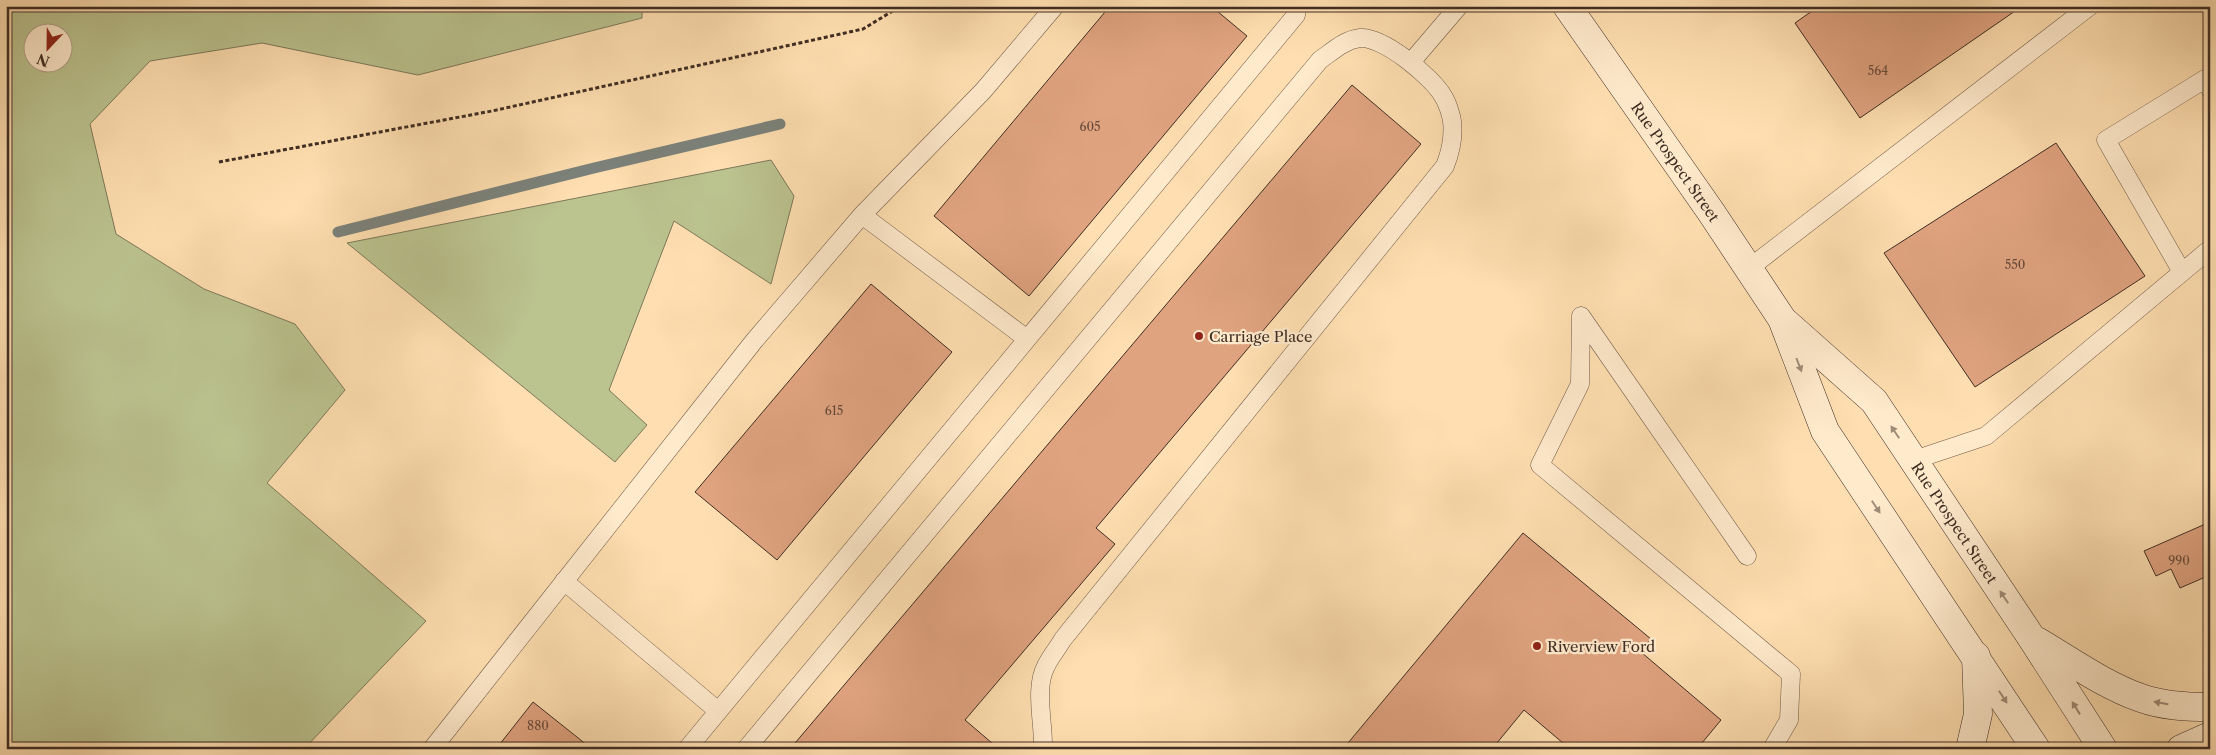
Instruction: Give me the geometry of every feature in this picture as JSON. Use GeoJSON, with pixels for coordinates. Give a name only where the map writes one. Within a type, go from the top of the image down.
{"type":"FeatureCollection","features":[{"type":"Feature","properties":{"kind":"main road","name":"Rue Prospect Street"},"geometry":{"type":"LineString","coordinates":[[1567,6],[1782,320],[1825,431],[2036,749]]}},
{"type":"Feature","properties":{"kind":"main road","name":"Rue Prospect Street"},"geometry":{"type":"LineString","coordinates":[[1782,320],[1874,401],[2032,637],[2102,749]]}},
{"type":"Feature","properties":{"kind":"main road"},"geometry":{"type":"LineString","coordinates":[[2032,637],[2105,682],[2141,698],[2184,707],[2210,707]]}},
{"type":"Feature","properties":{"kind":"main road"},"geometry":{"type":"LineString","coordinates":[[1970,749],[1978,714],[1976,656]]}},
{"type":"Feature","properties":{"kind":"main road"},"geometry":{"type":"LineString","coordinates":[[2181,749],[2210,736]]}},
{"type":"Feature","properties":{"kind":"lane"},"geometry":{"type":"LineString","coordinates":[[432,749],[754,341],[862,215],[983,91],[1055,6]]}},
{"type":"Feature","properties":{"kind":"lane"},"geometry":{"type":"LineString","coordinates":[[687,749],[1296,15],[1297,6]]}},
{"type":"Feature","properties":{"kind":"lane"},"geometry":{"type":"LineString","coordinates":[[1412,62],[1459,6]]}},
{"type":"Feature","properties":{"kind":"lane"},"geometry":{"type":"LineString","coordinates":[[1748,269],[2090,6]]}},
{"type":"Feature","properties":{"kind":"lane"},"geometry":{"type":"LineString","coordinates":[[746,749],[1320,60],[1347,41],[1362,38],[1380,43],[1412,62],[1443,95],[1452,120],[1453,145],[1445,166],[1063,639],[1045,667],[1040,688],[1043,749]]}},
{"type":"Feature","properties":{"kind":"lane"},"geometry":{"type":"LineString","coordinates":[[2182,272],[2106,140],[2205,78],[2210,90]]}},
{"type":"Feature","properties":{"kind":"lane"},"geometry":{"type":"LineString","coordinates":[[862,215],[1028,339]]}},
{"type":"Feature","properties":{"kind":"lane"},"geometry":{"type":"LineString","coordinates":[[1914,460],[1986,436],[2210,249]]}},
{"type":"Feature","properties":{"kind":"lane"},"geometry":{"type":"LineString","coordinates":[[1747,556],[1581,316],[1580,384],[1540,465],[1791,674],[1789,720],[1772,749]]}},
{"type":"Feature","properties":{"kind":"lane"},"geometry":{"type":"LineString","coordinates":[[564,581],[718,711]]}},
{"type":"Feature","properties":{"kind":"path"},"geometry":{"type":"LineString","coordinates":[[219,162],[492,111],[863,29],[901,6]]}},
{"type":"Feature","properties":{"kind":"green space"},"geometry":{"type":"Polygon","coordinates":[[[6,6],[642,6],[642,18],[418,75],[262,43],[150,61],[90,124],[116,234],[204,289],[295,324],[345,390],[267,483],[426,621],[304,749],[6,749],[6,6]]]}},
{"type":"Feature","properties":{"kind":"green space"},"geometry":{"type":"Polygon","coordinates":[[[771,160],[794,196],[771,284],[674,221],[609,390],[647,425],[615,462],[347,243],[771,160]]]}},
{"type":"Feature","properties":{"kind":"building"},"geometry":{"type":"Polygon","coordinates":[[[1110,6],[1211,6],[1247,36],[1029,296],[934,216],[1110,6]]]}},
{"type":"Feature","properties":{"kind":"building"},"geometry":{"type":"Polygon","coordinates":[[[1819,6],[2016,6],[2018,9],[1860,118],[1795,23],[1819,6]]]}},
{"type":"Feature","properties":{"kind":"building","name":"Carriage Place"},"geometry":{"type":"Polygon","coordinates":[[[1352,85],[1421,144],[1096,528],[1115,544],[965,720],[999,749],[790,749],[1352,85]]]}},
{"type":"Feature","properties":{"kind":"building"},"geometry":{"type":"Polygon","coordinates":[[[2056,143],[2145,276],[1975,387],[1884,253],[2056,143]]]}},
{"type":"Feature","properties":{"kind":"building"},"geometry":{"type":"Polygon","coordinates":[[[871,284],[952,352],[777,560],[695,492],[871,284]]]}},
{"type":"Feature","properties":{"kind":"building"},"geometry":{"type":"Polygon","coordinates":[[[2210,522],[2210,575],[2180,588],[2171,569],[2156,576],[2144,551],[2210,522]]]}},
{"type":"Feature","properties":{"kind":"building","name":"Riverview Ford"},"geometry":{"type":"Polygon","coordinates":[[[1523,533],[1651,639],[1641,652],[1721,720],[1697,749],[1570,749],[1524,710],[1492,749],[1343,749],[1523,533]]]}},
{"type":"Feature","properties":{"kind":"building"},"geometry":{"type":"Polygon","coordinates":[[[533,702],[592,749],[496,749],[533,702]]]}},
{"type":"Feature","properties":{"kind":"waterway"},"geometry":{"type":"LineString","coordinates":[[338,232],[780,124]]}},
{"type":"Feature","properties":{"kind":"place","name":"Carriage Place"},"geometry":{"type":"Point","coordinates":[1199,336]}},
{"type":"Feature","properties":{"kind":"place","name":"Riverview Ford"},"geometry":{"type":"Point","coordinates":[1537,646]}}]}
